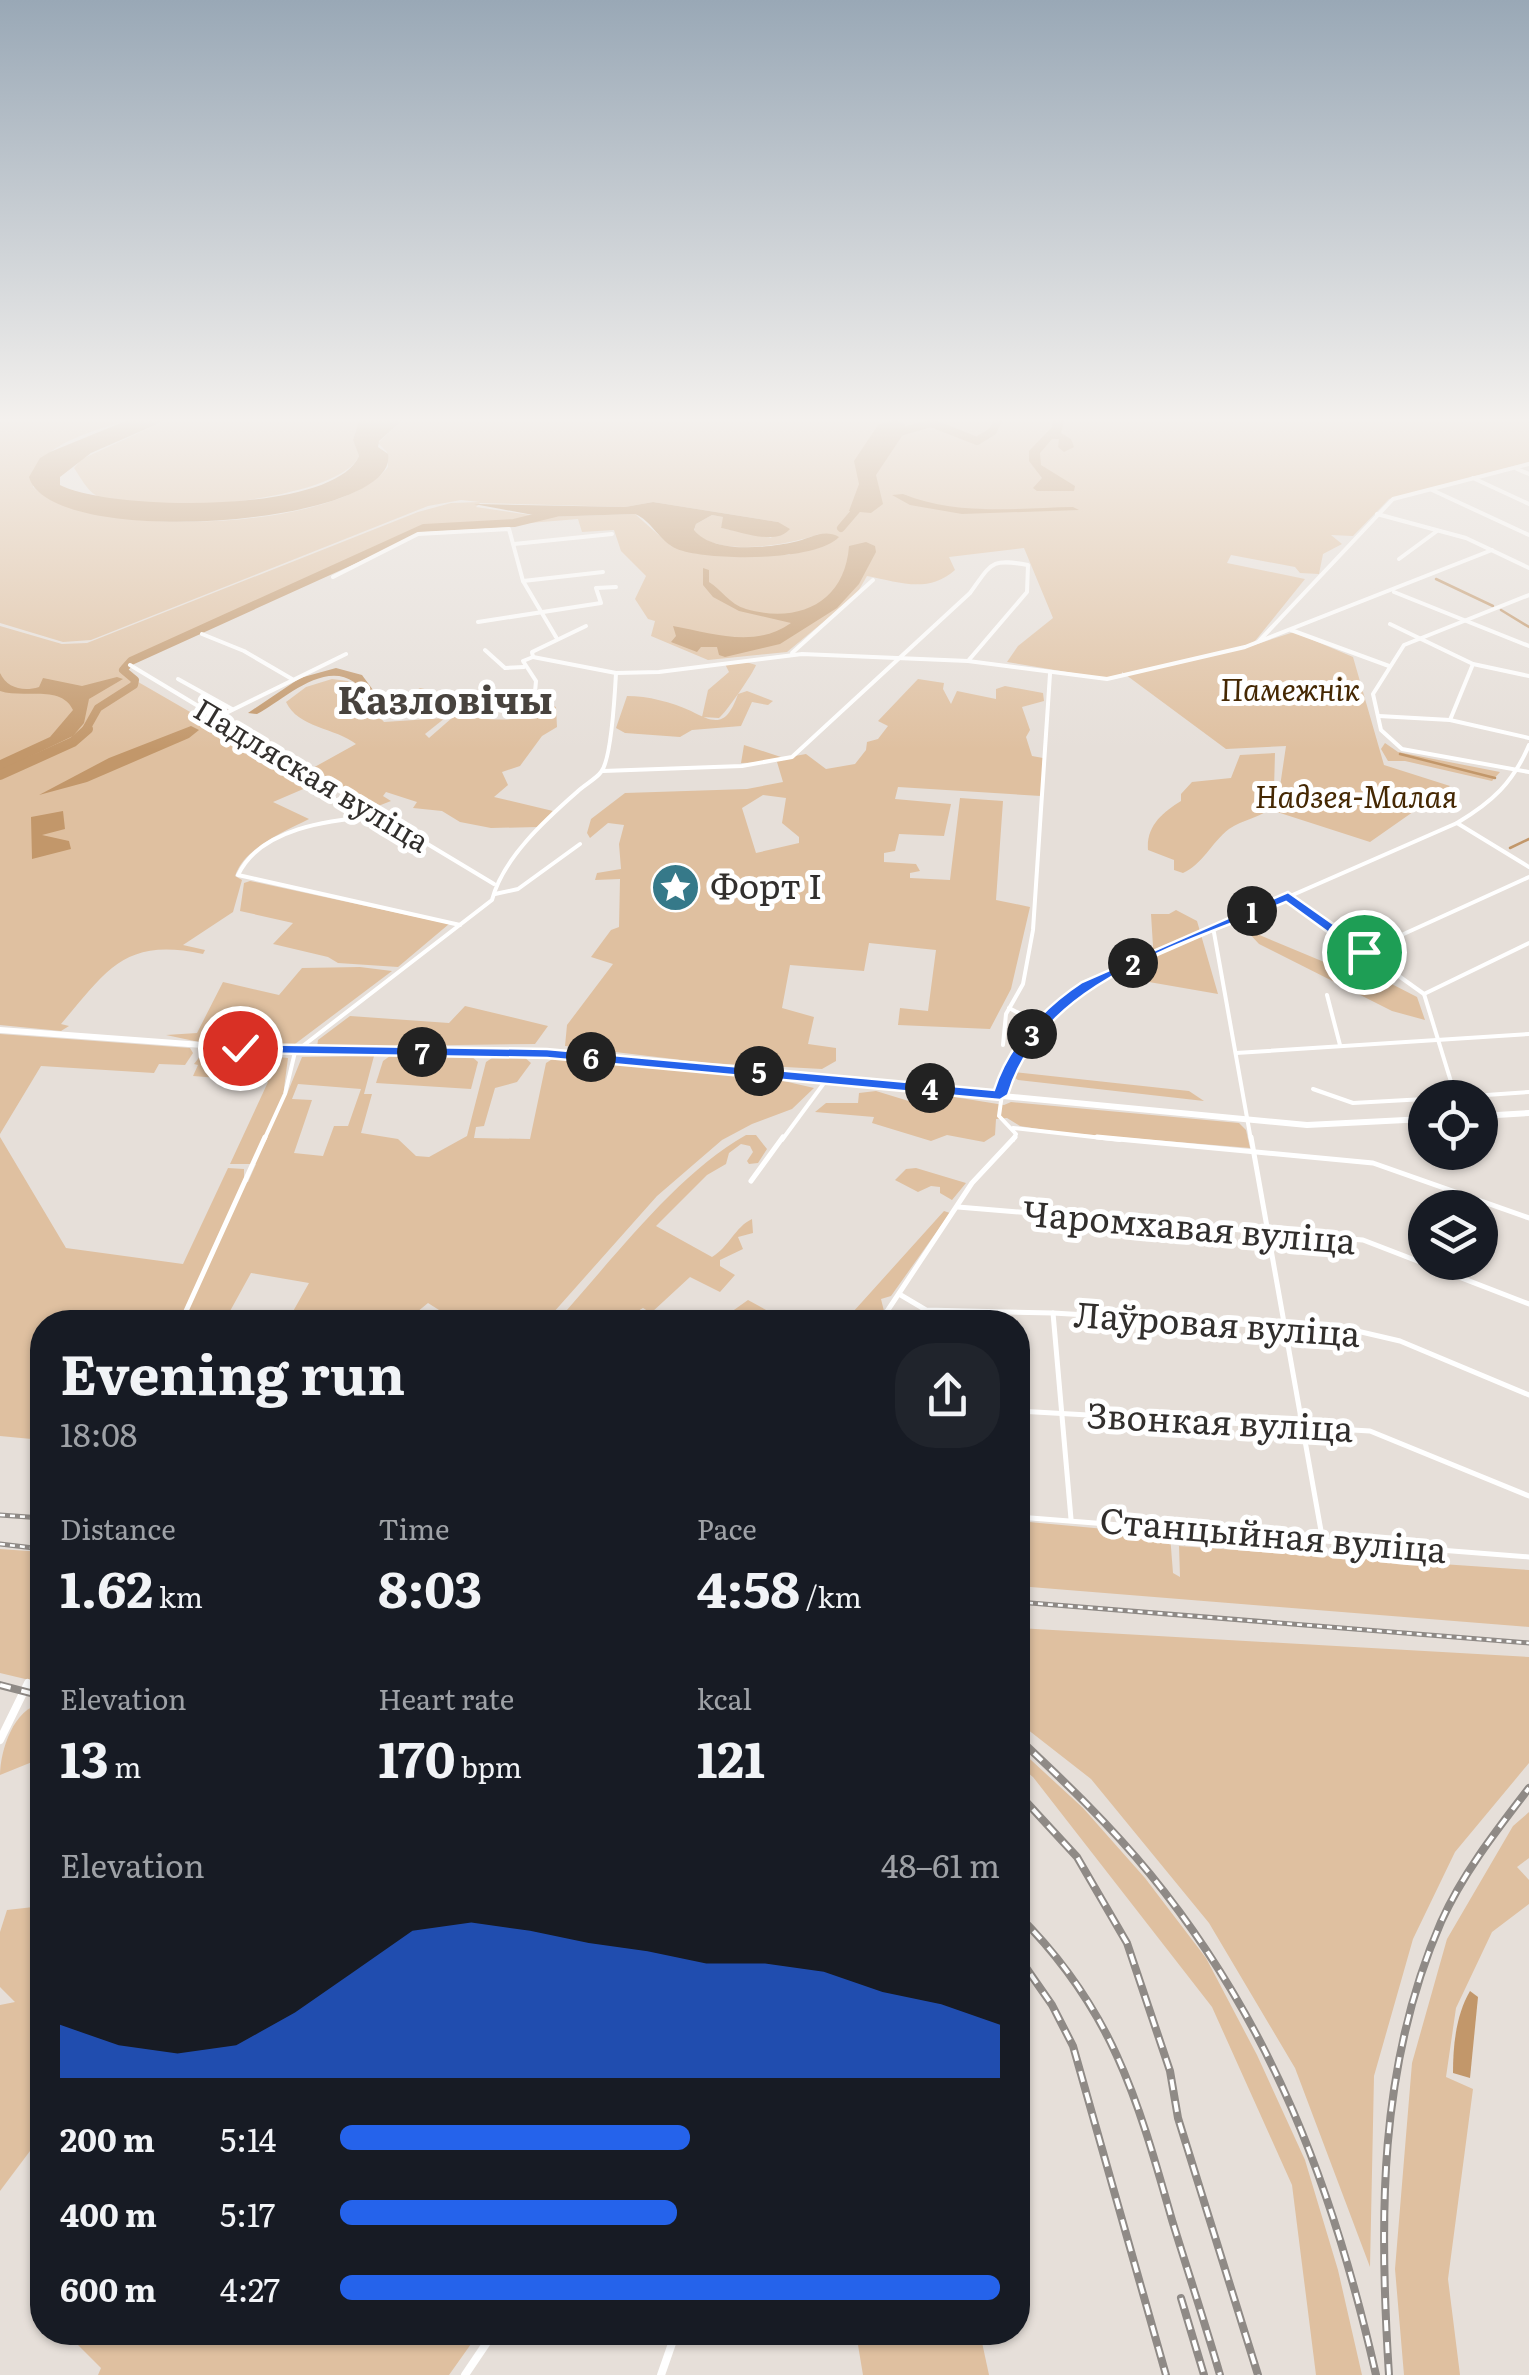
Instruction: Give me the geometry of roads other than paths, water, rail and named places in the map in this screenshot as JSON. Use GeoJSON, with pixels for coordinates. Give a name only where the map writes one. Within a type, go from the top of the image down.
{"type":"FeatureCollection","features":[{"type":"Feature","properties":{"kind":"main road"},"geometry":{"type":"LineString","coordinates":[[0,1030],[295,1052],[538,1053],[1324,1125],[1408,1120]]}},
{"type":"Feature","properties":{"kind":"main road"},"geometry":{"type":"LineString","coordinates":[[1498,1115],[1529,1112]]}},
{"type":"Feature","properties":{"kind":"street"},"geometry":{"type":"LineString","coordinates":[[1257,643],[1364,529]]}},
{"type":"Feature","properties":{"kind":"street"},"geometry":{"type":"LineString","coordinates":[[1435,529],[1529,568]]}},
{"type":"Feature","properties":{"kind":"street"},"geometry":{"type":"LineString","coordinates":[[333,577],[418,534],[509,530],[522,580],[556,637]]}},
{"type":"Feature","properties":{"kind":"street"},"geometry":{"type":"LineString","coordinates":[[1399,558],[1440,530]]}},
{"type":"Feature","properties":{"kind":"street"},"geometry":{"type":"LineString","coordinates":[[514,544],[612,534]]}},
{"type":"Feature","properties":{"kind":"street"},"geometry":{"type":"LineString","coordinates":[[535,692],[536,681],[523,662],[534,657],[616,673],[659,672],[790,655],[968,662],[1088,680],[1118,678],[1257,643],[1492,550]]}},
{"type":"Feature","properties":{"kind":"street"},"geometry":{"type":"LineString","coordinates":[[495,894],[494,884],[587,781],[603,771],[742,766],[792,757],[970,594],[992,562],[1002,560],[1028,566],[1026,592],[968,662]]}},
{"type":"Feature","properties":{"kind":"street"},"geometry":{"type":"LineString","coordinates":[[522,580],[603,572]]}},
{"type":"Feature","properties":{"kind":"street"},"geometry":{"type":"LineString","coordinates":[[790,655],[873,580]]}},
{"type":"Feature","properties":{"kind":"street"},"geometry":{"type":"LineString","coordinates":[[478,622],[601,603],[596,588],[616,586]]}},
{"type":"Feature","properties":{"kind":"street"},"geometry":{"type":"LineString","coordinates":[[1392,591],[1529,646]]}},
{"type":"Feature","properties":{"kind":"street"},"geometry":{"type":"LineString","coordinates":[[1529,595],[1404,645],[1373,694],[1386,738],[1402,749],[1529,772]]}},
{"type":"Feature","properties":{"kind":"street"},"geometry":{"type":"LineString","coordinates":[[1390,624],[1473,664],[1529,676]]}},
{"type":"Feature","properties":{"kind":"street"},"geometry":{"type":"LineString","coordinates":[[534,657],[532,652],[556,637],[586,626]]}},
{"type":"Feature","properties":{"kind":"street"},"geometry":{"type":"LineString","coordinates":[[1291,630],[1389,666]]}},
{"type":"Feature","properties":{"kind":"street"},"geometry":{"type":"LineString","coordinates":[[202,634],[244,651],[292,680]]}},
{"type":"Feature","properties":{"kind":"street"},"geometry":{"type":"LineString","coordinates":[[485,650],[504,668],[524,667]]}},
{"type":"Feature","properties":{"kind":"street"},"geometry":{"type":"LineString","coordinates":[[216,718],[346,654]]}},
{"type":"Feature","properties":{"kind":"street"},"geometry":{"type":"LineString","coordinates":[[1450,720],[1473,664]]}},
{"type":"Feature","properties":{"kind":"street","name":"Падляская вуліца"},"geometry":{"type":"LineString","coordinates":[[130,666],[494,884]]}},
{"type":"Feature","properties":{"kind":"street"},"geometry":{"type":"LineString","coordinates":[[603,771],[615,706],[616,673]]}},
{"type":"Feature","properties":{"kind":"street"},"geometry":{"type":"LineString","coordinates":[[1003,1045],[1010,1008],[1023,984],[1033,930],[1050,674]]}},
{"type":"Feature","properties":{"kind":"street"},"geometry":{"type":"LineString","coordinates":[[178,679],[232,710]]}},
{"type":"Feature","properties":{"kind":"street"},"geometry":{"type":"LineString","coordinates":[[888,1310],[972,1183],[1014,1140],[1016,1134],[998,1116],[1000,1095],[1008,1068],[1040,1024],[1087,985],[1457,823],[1502,796],[1520,770],[1529,742],[1450,720],[1378,716]]}},
{"type":"Feature","properties":{"kind":"street"},"geometry":{"type":"LineString","coordinates":[[380,816],[314,821],[270,841],[238,870],[238,875],[460,925]]}},
{"type":"Feature","properties":{"kind":"street"},"geometry":{"type":"LineString","coordinates":[[1457,823],[1529,867]]}},
{"type":"Feature","properties":{"kind":"street"},"geometry":{"type":"LineString","coordinates":[[186,1310],[285,1094],[295,1052],[495,894],[518,889],[580,844]]}},
{"type":"Feature","properties":{"kind":"street"},"geometry":{"type":"LineString","coordinates":[[1364,952],[1529,877]]}},
{"type":"Feature","properties":{"kind":"street"},"geometry":{"type":"LineString","coordinates":[[1288,896],[1424,994],[1451,1080]]}},
{"type":"Feature","properties":{"kind":"street"},"geometry":{"type":"LineString","coordinates":[[1213,927],[1323,1542]]}},
{"type":"Feature","properties":{"kind":"street"},"geometry":{"type":"LineString","coordinates":[[1424,994],[1529,943]]}},
{"type":"Feature","properties":{"kind":"street"},"geometry":{"type":"LineString","coordinates":[[1328,995],[1340,1046]]}},
{"type":"Feature","properties":{"kind":"street"},"geometry":{"type":"LineString","coordinates":[[1010,1008],[1040,1024]]}},
{"type":"Feature","properties":{"kind":"street"},"geometry":{"type":"LineString","coordinates":[[1236,1053],[1529,1034]]}},
{"type":"Feature","properties":{"kind":"street"},"geometry":{"type":"LineString","coordinates":[[751,1181],[829,1077]]}},
{"type":"Feature","properties":{"kind":"street"},"geometry":{"type":"LineString","coordinates":[[1313,1089],[1353,1104],[1408,1100]]}},
{"type":"Feature","properties":{"kind":"street"},"geometry":{"type":"LineString","coordinates":[[1498,1094],[1529,1092]]}},
{"type":"Feature","properties":{"kind":"street"},"geometry":{"type":"LineString","coordinates":[[1011,1128],[1372,1164],[1529,1218]]}},
{"type":"Feature","properties":{"kind":"street","name":"Чаромхавая вуліца"},"geometry":{"type":"LineString","coordinates":[[958,1207],[1362,1240],[1529,1304]]}},
{"type":"Feature","properties":{"kind":"street","name":"Лаўровая вуліца"},"geometry":{"type":"LineString","coordinates":[[899,1294],[926,1310]]}},
{"type":"Feature","properties":{"kind":"street","name":"Лаўровая вуліца"},"geometry":{"type":"LineString","coordinates":[[1030,1313],[1357,1331],[1400,1340],[1529,1395]]}},
{"type":"Feature","properties":{"kind":"street"},"geometry":{"type":"LineString","coordinates":[[1052,1313],[1071,1519]]}},
{"type":"Feature","properties":{"kind":"street","name":"Звонкая вуліца"},"geometry":{"type":"LineString","coordinates":[[1030,1411],[1370,1431],[1529,1496]]}},
{"type":"Feature","properties":{"kind":"street","name":"Станцыйная вуліца"},"geometry":{"type":"LineString","coordinates":[[1030,1517],[1529,1557]]}},
{"type":"Feature","properties":{"kind":"street"},"geometry":{"type":"LineString","coordinates":[[0,1740],[28,1683]]}},
{"type":"Feature","properties":{"kind":"street"},"geometry":{"type":"LineString","coordinates":[[466,2375],[486,2345]]}},
{"type":"Feature","properties":{"kind":"street"},"geometry":{"type":"LineString","coordinates":[[662,2375],[672,2345]]}},
{"type":"Feature","properties":{"kind":"waterway"},"geometry":{"type":"LineString","coordinates":[[85,731],[98,708],[134,685],[135,680],[123,670],[131,661],[422,529]]}},
{"type":"Feature","properties":{"kind":"waterway"},"geometry":{"type":"LineString","coordinates":[[1436,579],[1493,606]]}},
{"type":"Feature","properties":{"kind":"waterway"},"geometry":{"type":"LineString","coordinates":[[1501,610],[1529,627]]}},
{"type":"Feature","properties":{"kind":"waterway"},"geometry":{"type":"LineString","coordinates":[[0,775],[73,742],[88,729]]}},
{"type":"Feature","properties":{"kind":"waterway"},"geometry":{"type":"LineString","coordinates":[[1400,754],[1495,778]]}},
{"type":"Feature","properties":{"kind":"waterway"},"geometry":{"type":"LineString","coordinates":[[1510,848],[1529,839]]}},
{"type":"Feature","properties":{"kind":"railway"},"geometry":{"type":"LineString","coordinates":[[0,1515],[30,1517]]}},
{"type":"Feature","properties":{"kind":"railway"},"geometry":{"type":"LineString","coordinates":[[0,1544],[30,1548]]}},
{"type":"Feature","properties":{"kind":"railway"},"geometry":{"type":"LineString","coordinates":[[1030,1603],[1529,1643]]}},
{"type":"Feature","properties":{"kind":"railway"},"geometry":{"type":"LineString","coordinates":[[0,1685],[30,1693]]}},
{"type":"Feature","properties":{"kind":"railway"},"geometry":{"type":"LineString","coordinates":[[1030,1750],[1135,1856],[1193,1931],[1231,1989],[1264,2049],[1318,2174],[1376,2375]]}},
{"type":"Feature","properties":{"kind":"railway"},"geometry":{"type":"LineString","coordinates":[[1389,2375],[1384,2202],[1394,2088],[1405,2032],[1420,1976],[1459,1886],[1529,1788]]}},
{"type":"Feature","properties":{"kind":"railway"},"geometry":{"type":"LineString","coordinates":[[1030,1806],[1077,1857],[1127,1943],[1170,2071],[1178,2118],[1258,2375]]}},
{"type":"Feature","properties":{"kind":"railway"},"geometry":{"type":"LineString","coordinates":[[1030,1928],[1077,1985],[1117,2056],[1146,2134],[1220,2375]]}},
{"type":"Feature","properties":{"kind":"railway"},"geometry":{"type":"LineString","coordinates":[[1030,1973],[1073,2046],[1166,2375]]}},
{"type":"Feature","properties":{"kind":"railway"},"geometry":{"type":"LineString","coordinates":[[1181,2298],[1204,2375]]}},
{"type":"Feature","properties":{"kind":"place","name":"Форт I"},"geometry":{"type":"Point","coordinates":[675,887]}},
{"type":"Feature","properties":{"kind":"district","name":"Казловічы"},"geometry":{"type":"Point","coordinates":[445,701]}},
{"type":"Feature","properties":{"kind":"park label","name":"Памежнік"},"geometry":{"type":"Point","coordinates":[1290,691]}},
{"type":"Feature","properties":{"kind":"park label","name":"Надзея-Малая"},"geometry":{"type":"Point","coordinates":[1356,798]}}]}
